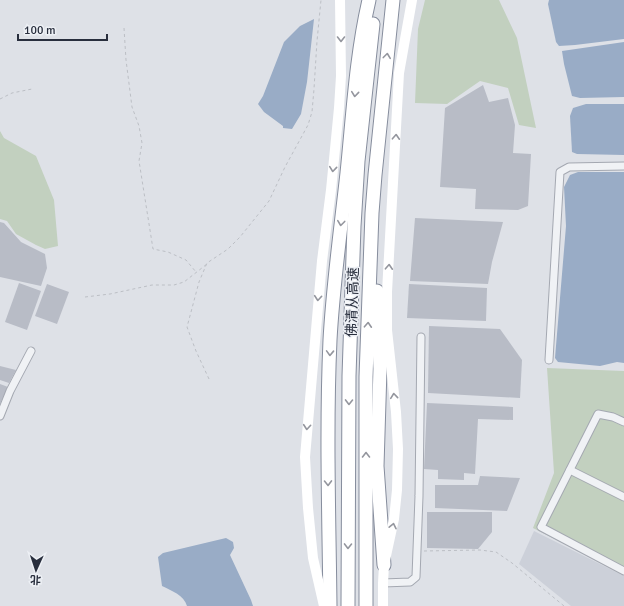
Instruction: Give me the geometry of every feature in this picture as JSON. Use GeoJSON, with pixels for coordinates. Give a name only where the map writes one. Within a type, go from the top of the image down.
{"type":"FeatureCollection","features":[{"type":"Feature","properties":{"kind":"highway"},"geometry":{"type":"LineString","coordinates":[[330,606],[327,414],[330,338],[335,273],[357,77],[369,0]]}},
{"type":"Feature","properties":{"kind":"highway","name":"佛清从高速"},"geometry":{"type":"LineString","coordinates":[[348,606],[349,376],[354,226],[360,147],[376,0]]}},
{"type":"Feature","properties":{"kind":"highway","name":"佛清从高速"},"geometry":{"type":"LineString","coordinates":[[366,606],[366,360],[373,190],[393,0]]}},
{"type":"Feature","properties":{"kind":"highway"},"geometry":{"type":"LineString","coordinates":[[373,190],[376,219],[380,369],[377,466],[384,565]]}},
{"type":"Feature","properties":{"kind":"main road"},"geometry":{"type":"LineString","coordinates":[[324,606],[313,558],[305,457],[322,260],[339,108],[341,76],[340,0]]}},
{"type":"Feature","properties":{"kind":"main road"},"geometry":{"type":"LineString","coordinates":[[383,606],[384,565],[394,519],[397,490],[398,449],[388,330],[387,292],[400,73],[412,0]]}},
{"type":"Feature","properties":{"kind":"street"},"geometry":{"type":"LineString","coordinates":[[549,360],[560,172],[569,167],[624,166]]}},
{"type":"Feature","properties":{"kind":"street"},"geometry":{"type":"LineString","coordinates":[[383,583],[410,582],[416,577],[419,496],[421,337]]}},
{"type":"Feature","properties":{"kind":"street"},"geometry":{"type":"LineString","coordinates":[[0,416],[10,391],[31,351]]}},
{"type":"Feature","properties":{"kind":"street"},"geometry":{"type":"LineString","coordinates":[[624,422],[613,417],[598,414],[541,527],[624,571]]}},
{"type":"Feature","properties":{"kind":"street"},"geometry":{"type":"LineString","coordinates":[[570,470],[624,497]]}},
{"type":"Feature","properties":{"kind":"path"},"geometry":{"type":"LineString","coordinates":[[85,297],[110,294],[152,285],[174,285],[184,282],[240,237],[269,201],[308,124],[312,112],[321,0]]}},
{"type":"Feature","properties":{"kind":"path"},"geometry":{"type":"LineString","coordinates":[[124,28],[126,60],[132,107],[139,126],[142,144],[139,161],[153,249],[168,252],[186,260],[196,272]]}},
{"type":"Feature","properties":{"kind":"path"},"geometry":{"type":"LineString","coordinates":[[0,99],[12,93],[32,89]]}},
{"type":"Feature","properties":{"kind":"path"},"geometry":{"type":"LineString","coordinates":[[208,263],[199,282],[187,328],[209,379]]}},
{"type":"Feature","properties":{"kind":"path"},"geometry":{"type":"LineString","coordinates":[[417,551],[480,550],[496,552],[512,563],[564,606]]}},
{"type":"Feature","properties":{"kind":"shaded area"},"geometry":{"type":"Polygon","coordinates":[[[534,531],[624,576],[624,606],[571,606],[519,564],[534,531]]]}},
{"type":"Feature","properties":{"kind":"green space"},"geometry":{"type":"Polygon","coordinates":[[[425,0],[499,0],[517,38],[536,128],[519,125],[508,88],[480,81],[447,104],[415,103],[418,29],[425,0]]]}},
{"type":"Feature","properties":{"kind":"green space"},"geometry":{"type":"Polygon","coordinates":[[[0,131],[4,138],[36,156],[54,200],[58,246],[45,249],[36,245],[16,234],[7,221],[0,219],[0,131]]]}},
{"type":"Feature","properties":{"kind":"green space"},"geometry":{"type":"Polygon","coordinates":[[[547,368],[624,371],[624,574],[533,528],[554,473],[547,368]]]}},
{"type":"Feature","properties":{"kind":"water"},"geometry":{"type":"Polygon","coordinates":[[[549,0],[624,0],[624,39],[559,46],[556,42],[548,4],[549,0]]]}},
{"type":"Feature","properties":{"kind":"water"},"geometry":{"type":"Polygon","coordinates":[[[314,19],[307,82],[301,114],[292,129],[283,128],[283,126],[264,112],[258,104],[263,96],[284,42],[300,26],[314,19]]]}},
{"type":"Feature","properties":{"kind":"water"},"geometry":{"type":"Polygon","coordinates":[[[624,42],[624,97],[580,98],[572,96],[562,51],[624,42]]]}},
{"type":"Feature","properties":{"kind":"water"},"geometry":{"type":"Polygon","coordinates":[[[586,104],[624,104],[624,155],[577,154],[572,152],[570,116],[573,108],[586,104]]]}},
{"type":"Feature","properties":{"kind":"water"},"geometry":{"type":"Polygon","coordinates":[[[578,172],[624,172],[624,363],[617,362],[600,366],[558,362],[555,358],[566,226],[564,187],[570,175],[578,172]]]}},
{"type":"Feature","properties":{"kind":"water"},"geometry":{"type":"Polygon","coordinates":[[[226,538],[233,542],[234,548],[230,555],[253,606],[187,606],[180,596],[162,586],[158,557],[163,553],[226,538]]]}},
{"type":"Feature","properties":{"kind":"building"},"geometry":{"type":"Polygon","coordinates":[[[483,85],[489,102],[508,98],[515,125],[513,153],[531,154],[528,206],[518,210],[475,209],[476,189],[440,187],[445,108],[483,85]]]}},
{"type":"Feature","properties":{"kind":"building"},"geometry":{"type":"Polygon","coordinates":[[[415,218],[503,222],[492,262],[488,284],[410,281],[415,218]]]}},
{"type":"Feature","properties":{"kind":"building"},"geometry":{"type":"Polygon","coordinates":[[[0,222],[4,223],[21,242],[45,254],[47,268],[41,286],[0,277],[0,222]]]}},
{"type":"Feature","properties":{"kind":"building"},"geometry":{"type":"Polygon","coordinates":[[[19,283],[41,291],[27,330],[5,322],[19,283]]]}},
{"type":"Feature","properties":{"kind":"building"},"geometry":{"type":"Polygon","coordinates":[[[47,284],[69,292],[57,324],[35,316],[47,284]]]}},
{"type":"Feature","properties":{"kind":"building"},"geometry":{"type":"Polygon","coordinates":[[[409,284],[487,288],[486,321],[407,318],[409,284]]]}},
{"type":"Feature","properties":{"kind":"building"},"geometry":{"type":"Polygon","coordinates":[[[429,326],[500,329],[522,360],[520,398],[428,393],[429,326]]]}},
{"type":"Feature","properties":{"kind":"building"},"geometry":{"type":"Polygon","coordinates":[[[0,366],[16,370],[9,383],[0,380],[0,366]]]}},
{"type":"Feature","properties":{"kind":"building"},"geometry":{"type":"Polygon","coordinates":[[[0,384],[8,387],[0,404],[0,384]]]}},
{"type":"Feature","properties":{"kind":"building"},"geometry":{"type":"Polygon","coordinates":[[[427,403],[513,407],[513,420],[478,419],[475,474],[464,473],[464,480],[438,479],[438,470],[424,469],[427,403]]]}},
{"type":"Feature","properties":{"kind":"building"},"geometry":{"type":"Polygon","coordinates":[[[480,476],[520,478],[507,511],[435,508],[435,485],[478,485],[480,476]]]}},
{"type":"Feature","properties":{"kind":"building"},"geometry":{"type":"Polygon","coordinates":[[[427,512],[492,512],[492,532],[478,549],[427,548],[427,512]]]}}]}
